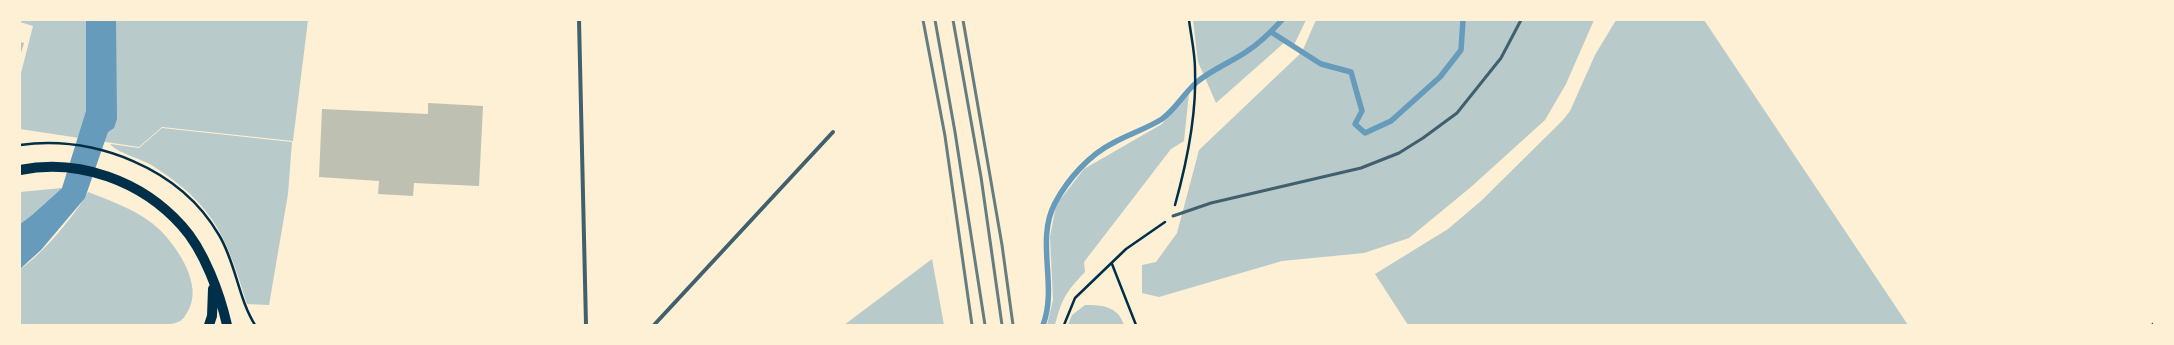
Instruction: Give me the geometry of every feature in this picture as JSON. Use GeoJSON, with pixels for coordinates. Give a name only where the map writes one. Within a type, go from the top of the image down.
{"type":"FeatureCollection","features":[{"type":"Feature","properties":{"kind":"main road"},"geometry":{"type":"LineString","coordinates":[[20,170],[56,166],[72,167],[105,176],[136,189],[161,205],[183,226],[200,254],[228,325]]}},
{"type":"Feature","properties":{"kind":"main road"},"geometry":{"type":"LineString","coordinates":[[209,325],[212,316],[213,285]]}},
{"type":"Feature","properties":{"kind":"street"},"geometry":{"type":"LineString","coordinates":[[579,20],[586,325]]}},
{"type":"Feature","properties":{"kind":"street"},"geometry":{"type":"LineString","coordinates":[[654,325],[832,132]]}},
{"type":"Feature","properties":{"kind":"lane"},"geometry":{"type":"LineString","coordinates":[[1173,216],[1211,203],[1360,168],[1399,153],[1423,138],[1457,113],[1501,58],[1521,20]]}},
{"type":"Feature","properties":{"kind":"path"},"geometry":{"type":"LineString","coordinates":[[1064,325],[1076,298],[1126,249],[1173,216],[1189,144],[1194,92],[1195,68],[1189,20]]}},
{"type":"Feature","properties":{"kind":"path"},"geometry":{"type":"LineString","coordinates":[[20,145],[39,143],[63,144],[108,152]]}},
{"type":"Feature","properties":{"kind":"path"},"geometry":{"type":"LineString","coordinates":[[1112,264],[1136,325]]}},
{"type":"Feature","properties":{"kind":"shaded area"},"geometry":{"type":"Polygon","coordinates":[[[20,20],[308,20],[293,141],[162,127],[139,147],[20,129],[20,77],[33,26],[20,22],[20,20]]]}},
{"type":"Feature","properties":{"kind":"shaded area"},"geometry":{"type":"Polygon","coordinates":[[[1193,20],[1306,20],[1294,45],[1285,42],[1216,103],[1198,62],[1193,20]]]}},
{"type":"Feature","properties":{"kind":"shaded area"},"geometry":{"type":"Polygon","coordinates":[[[1316,20],[1594,20],[1566,84],[1545,120],[1471,187],[1409,238],[1364,253],[1282,261],[1159,297],[1142,293],[1142,265],[1156,262],[1177,233],[1199,150],[1302,52],[1316,20]]]}},
{"type":"Feature","properties":{"kind":"shaded area"},"geometry":{"type":"Polygon","coordinates":[[[1616,20],[1704,20],[1908,325],[1408,325],[1375,274],[1448,229],[1481,201],[1562,121],[1570,111],[1595,55],[1616,20]]]}},
{"type":"Feature","properties":{"kind":"shaded area"},"geometry":{"type":"Polygon","coordinates":[[[1189,93],[1184,141],[1171,149],[1084,262],[1085,272],[1073,285],[1066,296],[1060,308],[1055,325],[1047,325],[1053,300],[1050,237],[1056,205],[1084,169],[1162,124],[1189,93]]]}},
{"type":"Feature","properties":{"kind":"shaded area"},"geometry":{"type":"Polygon","coordinates":[[[162,128],[292,142],[288,194],[269,305],[247,304],[240,280],[225,241],[204,209],[191,195],[174,180],[153,166],[118,150],[110,144],[139,148],[162,128]]]}},
{"type":"Feature","properties":{"kind":"shaded area"},"geometry":{"type":"Polygon","coordinates":[[[62,188],[32,215],[20,224],[20,192],[62,188]]]}},
{"type":"Feature","properties":{"kind":"shaded area"},"geometry":{"type":"Polygon","coordinates":[[[88,192],[107,199],[144,217],[160,230],[174,247],[187,268],[193,290],[192,301],[184,318],[175,323],[163,325],[20,325],[20,269],[48,245],[88,192]]]}},
{"type":"Feature","properties":{"kind":"shaded area"},"geometry":{"type":"Polygon","coordinates":[[[932,259],[944,325],[844,325],[932,259]]]}},
{"type":"Feature","properties":{"kind":"shaded area"},"geometry":{"type":"Polygon","coordinates":[[[1085,305],[1103,306],[1114,310],[1124,325],[1068,325],[1072,315],[1085,305]]]}},
{"type":"Feature","properties":{"kind":"water"},"geometry":{"type":"Polygon","coordinates":[[[86,20],[116,20],[117,119],[114,128],[108,132],[85,198],[41,250],[20,269],[20,224],[62,188],[86,111],[86,20]]]}},
{"type":"Feature","properties":{"kind":"building"},"geometry":{"type":"Polygon","coordinates":[[[20,42],[24,43],[20,56],[20,42]]]}},
{"type":"Feature","properties":{"kind":"building"},"geometry":{"type":"Polygon","coordinates":[[[428,103],[483,106],[479,186],[414,183],[413,196],[378,194],[379,181],[319,177],[322,109],[428,114],[428,103]]]}},
{"type":"Feature","properties":{"kind":"waterway"},"geometry":{"type":"LineString","coordinates":[[1043,325],[1047,310],[1048,295],[1046,248],[1049,218],[1055,203],[1066,185],[1080,168],[1096,154],[1119,140],[1162,119],[1172,111],[1197,82],[1251,49],[1282,20]]}},
{"type":"Feature","properties":{"kind":"waterway"},"geometry":{"type":"LineString","coordinates":[[1271,32],[1321,64],[1351,72],[1362,111],[1355,124],[1365,133],[1391,121],[1440,77],[1461,50],[1463,20]]}},
{"type":"Feature","properties":{"kind":"railway"},"geometry":{"type":"LineString","coordinates":[[923,20],[945,136],[972,325]]}},
{"type":"Feature","properties":{"kind":"railway"},"geometry":{"type":"LineString","coordinates":[[935,20],[955,132],[985,325]]}},
{"type":"Feature","properties":{"kind":"railway"},"geometry":{"type":"LineString","coordinates":[[953,20],[981,177],[1002,325]]}},
{"type":"Feature","properties":{"kind":"railway"},"geometry":{"type":"LineString","coordinates":[[963,20],[1002,245],[1013,325]]}}]}
